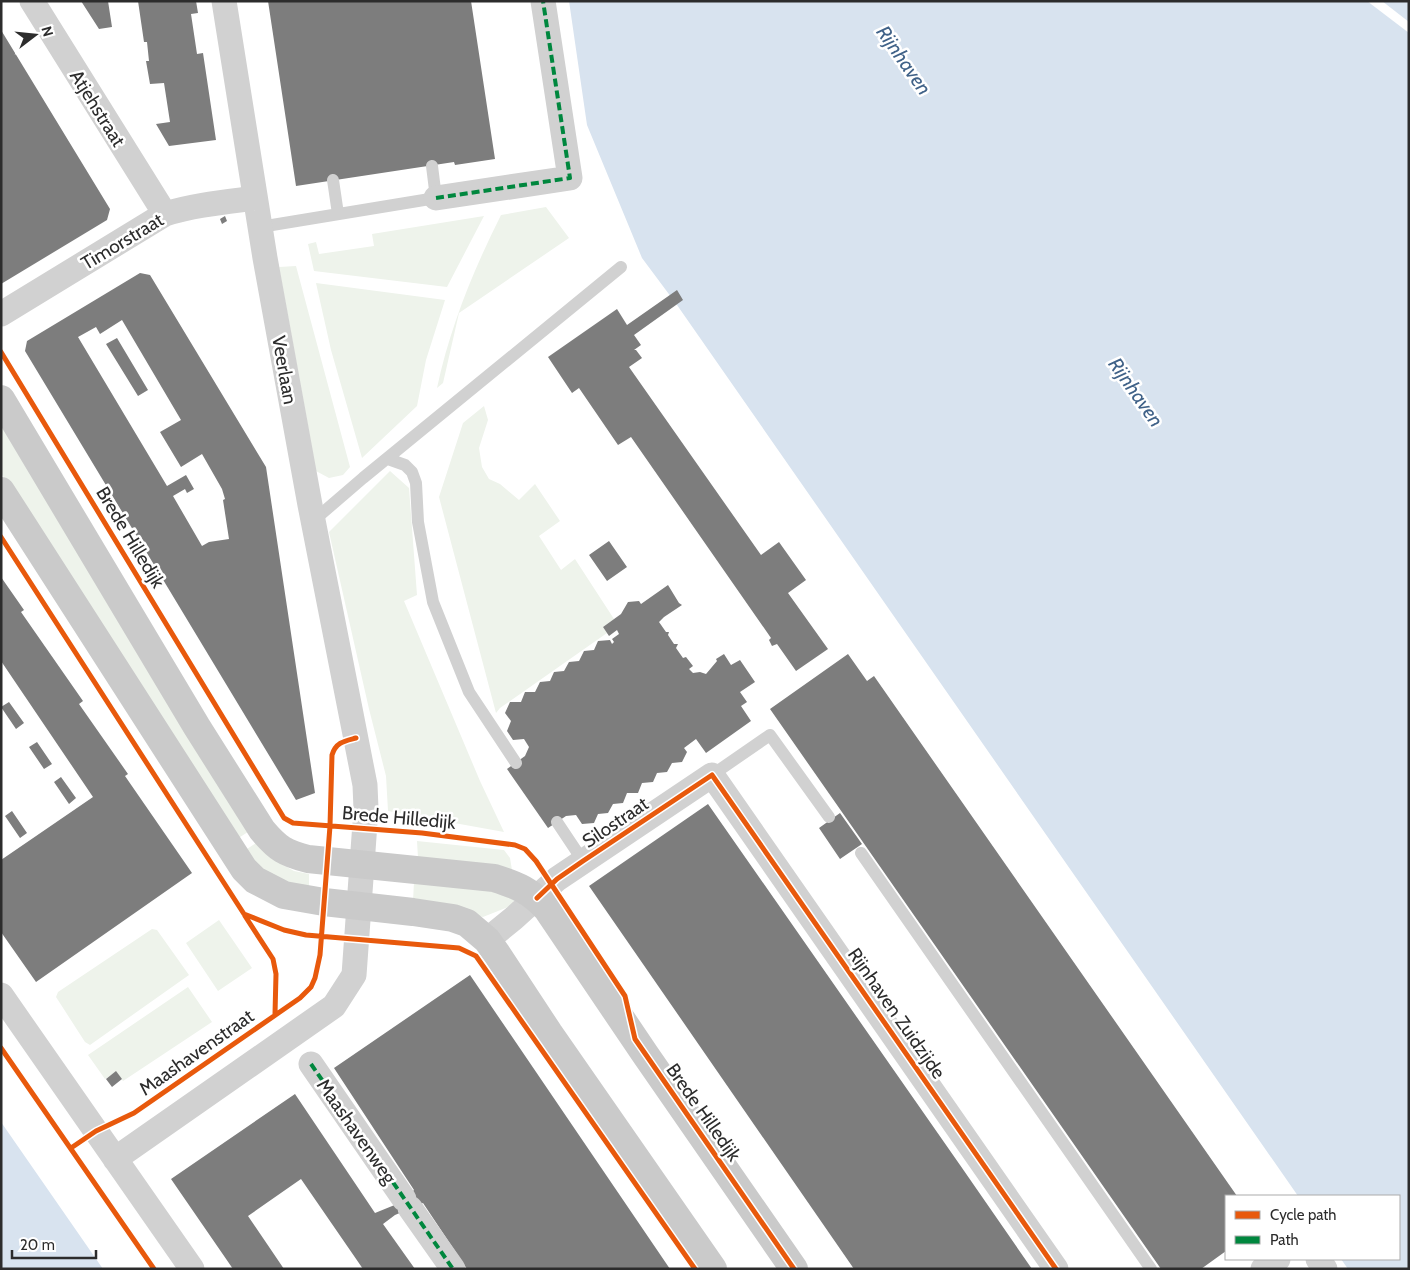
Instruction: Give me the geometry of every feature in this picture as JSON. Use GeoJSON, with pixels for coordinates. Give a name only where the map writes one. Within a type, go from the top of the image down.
{"type":"FeatureCollection","features":[{"type":"Feature","properties":{"kind":"street","name":"Atjehstraat"},"geometry":{"type":"LineString","coordinates":[[32,1],[165,214]]}},
{"type":"Feature","properties":{"kind":"street","name":"Veerlaan"},"geometry":{"type":"LineString","coordinates":[[224,1],[254,198],[313,521],[365,785],[366,809],[362,865]]}},
{"type":"Feature","properties":{"kind":"street"},"geometry":{"type":"LineString","coordinates":[[436,198],[570,178],[543,1]]}},
{"type":"Feature","properties":{"kind":"street","name":"Timorstraat"},"geometry":{"type":"LineString","coordinates":[[1,314],[165,214],[179,209],[254,198]]}},
{"type":"Feature","properties":{"kind":"street","name":"Brede Hilledijk"},"geometry":{"type":"LineString","coordinates":[[1,399],[197,727],[263,832],[286,853],[308,858],[362,865],[494,878],[516,884],[537,898],[547,909],[794,1269]]}},
{"type":"Feature","properties":{"kind":"street"},"geometry":{"type":"LineString","coordinates":[[1,491],[244,869],[255,880],[284,895],[324,902],[453,918],[467,923],[487,940],[713,1269]]}},
{"type":"Feature","properties":{"kind":"street","name":"Silostraat"},"geometry":{"type":"LineString","coordinates":[[487,940],[557,880],[712,775]]}},
{"type":"Feature","properties":{"kind":"street","name":"Rijnhaven Zuidzijde"},"geometry":{"type":"LineString","coordinates":[[712,775],[1056,1269]]}},
{"type":"Feature","properties":{"kind":"street"},"geometry":{"type":"LineString","coordinates":[[115,1159],[334,1006],[354,974],[362,865]]}},
{"type":"Feature","properties":{"kind":"street"},"geometry":{"type":"LineString","coordinates":[[1,995],[192,1269]]}},
{"type":"Feature","properties":{"kind":"street","name":"Maashavenweg"},"geometry":{"type":"LineString","coordinates":[[311,1064],[451,1268]]}},
{"type":"Feature","properties":{"kind":"street"},"geometry":{"type":"LineString","coordinates":[[1263,1269],[1276,1260]]}},
{"type":"Feature","properties":{"kind":"lane"},"geometry":{"type":"LineString","coordinates":[[260,227],[436,198],[432,166]]}},
{"type":"Feature","properties":{"kind":"lane"},"geometry":{"type":"LineString","coordinates":[[333,180],[338,214]]}},
{"type":"Feature","properties":{"kind":"lane"},"geometry":{"type":"LineString","coordinates":[[313,521],[621,267]]}},
{"type":"Feature","properties":{"kind":"lane"},"geometry":{"type":"LineString","coordinates":[[388,459],[405,465],[412,472],[416,483],[418,522],[433,602],[470,692],[516,763]]}},
{"type":"Feature","properties":{"kind":"lane"},"geometry":{"type":"LineString","coordinates":[[712,775],[770,735],[829,817]]}},
{"type":"Feature","properties":{"kind":"lane"},"geometry":{"type":"LineString","coordinates":[[557,822],[583,861]]}},
{"type":"Feature","properties":{"kind":"lane"},"geometry":{"type":"LineString","coordinates":[[861,853],[1151,1269]]}},
{"type":"Feature","properties":{"kind":"shaded area"},"geometry":{"type":"Polygon","coordinates":[[[546,207],[569,238],[459,313],[443,383],[437,388],[442,365],[463,300],[501,215],[546,207]]]}},
{"type":"Feature","properties":{"kind":"shaded area"},"geometry":{"type":"Polygon","coordinates":[[[484,216],[447,287],[314,271],[308,244],[316,242],[319,254],[374,246],[372,234],[484,216]]]}},
{"type":"Feature","properties":{"kind":"shaded area"},"geometry":{"type":"Polygon","coordinates":[[[296,266],[350,467],[343,475],[329,478],[316,471],[279,267],[296,266]]]}},
{"type":"Feature","properties":{"kind":"shaded area"},"geometry":{"type":"Polygon","coordinates":[[[316,283],[445,300],[426,360],[417,406],[362,458],[331,350],[316,283]]]}},
{"type":"Feature","properties":{"kind":"shaded area"},"geometry":{"type":"Polygon","coordinates":[[[484,406],[488,420],[479,448],[482,467],[489,479],[500,484],[519,500],[535,484],[560,521],[539,536],[561,570],[575,559],[614,619],[603,627],[607,633],[500,708],[496,713],[439,497],[463,423],[484,406]]]}},
{"type":"Feature","properties":{"kind":"shaded area"},"geometry":{"type":"Polygon","coordinates":[[[1,416],[251,830],[237,839],[1,473],[1,416]]]}},
{"type":"Feature","properties":{"kind":"shaded area"},"geometry":{"type":"Polygon","coordinates":[[[390,471],[409,488],[417,595],[404,601],[480,781],[504,832],[388,811],[386,776],[329,532],[390,471]]]}},
{"type":"Feature","properties":{"kind":"shaded area"},"geometry":{"type":"Polygon","coordinates":[[[259,841],[271,858],[294,871],[309,874],[309,891],[270,879],[244,851],[259,841]]]}},
{"type":"Feature","properties":{"kind":"shaded area"},"geometry":{"type":"Polygon","coordinates":[[[417,841],[504,850],[510,858],[512,870],[418,858],[417,841]]]}},
{"type":"Feature","properties":{"kind":"shaded area"},"geometry":{"type":"Polygon","coordinates":[[[414,882],[508,891],[514,900],[513,905],[483,917],[413,901],[414,882]]]}},
{"type":"Feature","properties":{"kind":"shaded area"},"geometry":{"type":"Polygon","coordinates":[[[219,920],[252,968],[218,991],[186,943],[219,920]]]}},
{"type":"Feature","properties":{"kind":"shaded area"},"geometry":{"type":"Polygon","coordinates":[[[152,929],[157,930],[189,975],[90,1045],[85,1042],[56,997],[58,992],[152,929]]]}},
{"type":"Feature","properties":{"kind":"shaded area"},"geometry":{"type":"Polygon","coordinates":[[[188,987],[212,1022],[123,1081],[116,1072],[105,1079],[88,1055],[188,987]]]}},
{"type":"Feature","properties":{"kind":"water","name":"Rijnhaven"},"geometry":{"type":"Polygon","coordinates":[[[569,1],[1409,1],[1409,1269],[1348,1269],[1342,1260],[1400,1260],[1400,1195],[1297,1195],[677,305],[642,258],[587,125],[569,1]]]}},
{"type":"Feature","properties":{"kind":"water"},"geometry":{"type":"Polygon","coordinates":[[[1,1122],[103,1269],[1,1269],[1,1122]]]}},
{"type":"Feature","properties":{"kind":"pier"},"geometry":{"type":"Polygon","coordinates":[[[1367,1],[1382,1],[1409,22],[1409,33],[1367,1]]]}},
{"type":"Feature","properties":{"kind":"building"},"geometry":{"type":"Polygon","coordinates":[[[81,1],[108,1],[112,27],[99,29],[81,1]]]}},
{"type":"Feature","properties":{"kind":"building"},"geometry":{"type":"Polygon","coordinates":[[[138,1],[196,1],[198,13],[191,14],[197,54],[203,53],[216,140],[169,146],[156,124],[170,122],[164,83],[150,84],[146,61],[149,61],[147,42],[144,42],[138,1]]]}},
{"type":"Feature","properties":{"kind":"building"},"geometry":{"type":"Polygon","coordinates":[[[268,1],[471,1],[495,159],[455,165],[454,162],[296,186],[268,1]]]}},
{"type":"Feature","properties":{"kind":"building"},"geometry":{"type":"Polygon","coordinates":[[[1,30],[110,209],[107,220],[1,284],[1,30]]]}},
{"type":"Feature","properties":{"kind":"building"},"geometry":{"type":"Polygon","coordinates":[[[225,216],[227,221],[222,224],[220,219],[225,216]]]}},
{"type":"Feature","properties":{"kind":"building"},"geometry":{"type":"Polygon","coordinates":[[[140,273],[150,275],[266,467],[315,793],[296,800],[25,351],[27,341],[140,273]],[[122,320],[100,334],[96,327],[78,337],[167,486],[186,475],[194,489],[187,493],[185,489],[173,496],[202,546],[209,542],[229,539],[223,500],[225,499],[222,489],[202,454],[181,467],[160,432],[181,420],[122,320]]]}},
{"type":"Feature","properties":{"kind":"building"},"geometry":{"type":"Polygon","coordinates":[[[677,290],[683,300],[634,335],[641,345],[634,350],[642,358],[629,367],[761,555],[779,542],[806,580],[788,593],[828,649],[796,671],[777,644],[772,646],[769,640],[771,638],[631,437],[618,445],[579,388],[572,393],[548,357],[617,309],[627,325],[677,290]]]}},
{"type":"Feature","properties":{"kind":"building"},"geometry":{"type":"Polygon","coordinates":[[[117,338],[148,390],[138,396],[106,344],[117,338]]]}},
{"type":"Feature","properties":{"kind":"building"},"geometry":{"type":"Polygon","coordinates":[[[609,541],[627,567],[607,581],[589,555],[609,541]]]}},
{"type":"Feature","properties":{"kind":"building"},"geometry":{"type":"Polygon","coordinates":[[[1,577],[24,610],[21,612],[83,701],[79,704],[128,774],[125,776],[192,873],[36,982],[1,932],[1,860],[93,797],[1,661],[1,577]]]}},
{"type":"Feature","properties":{"kind":"building"},"geometry":{"type":"Polygon","coordinates":[[[668,585],[682,605],[659,622],[666,632],[669,632],[668,635],[674,644],[678,644],[676,648],[683,658],[686,657],[693,666],[689,669],[693,673],[700,672],[706,674],[717,661],[716,659],[724,654],[731,665],[740,660],[755,682],[740,692],[747,702],[741,706],[751,721],[706,753],[696,739],[684,748],[687,752],[682,762],[672,763],[667,772],[657,773],[653,782],[642,783],[638,793],[627,793],[623,803],[613,804],[608,813],[598,814],[594,823],[582,824],[576,815],[566,816],[548,828],[507,769],[525,756],[529,747],[524,739],[513,740],[507,731],[511,721],[505,713],[510,702],[521,702],[525,692],[535,692],[540,682],[550,681],[554,672],[564,671],[569,662],[579,661],[584,651],[594,650],[598,641],[610,640],[612,644],[614,642],[612,639],[619,634],[617,630],[609,636],[603,627],[621,614],[628,602],[639,601],[641,604],[668,585]]]}},
{"type":"Feature","properties":{"kind":"building"},"geometry":{"type":"Polygon","coordinates":[[[848,654],[867,681],[874,676],[1236,1195],[1225,1195],[1225,1252],[1201,1269],[1161,1269],[770,709],[848,654]]]}},
{"type":"Feature","properties":{"kind":"building"},"geometry":{"type":"Polygon","coordinates":[[[9,702],[24,723],[16,729],[1,707],[9,702]]]}},
{"type":"Feature","properties":{"kind":"building"},"geometry":{"type":"Polygon","coordinates":[[[37,742],[52,764],[44,769],[29,747],[37,742]]]}},
{"type":"Feature","properties":{"kind":"building"},"geometry":{"type":"Polygon","coordinates":[[[61,777],[76,798],[69,804],[54,782],[61,777]]]}},
{"type":"Feature","properties":{"kind":"building"},"geometry":{"type":"Polygon","coordinates":[[[708,804],[1032,1269],[854,1269],[589,886],[708,804]]]}},
{"type":"Feature","properties":{"kind":"building"},"geometry":{"type":"Polygon","coordinates":[[[12,811],[27,833],[20,838],[5,816],[12,811]]]}},
{"type":"Feature","properties":{"kind":"building"},"geometry":{"type":"Polygon","coordinates":[[[840,813],[862,844],[840,859],[819,828],[840,813]]]}},
{"type":"Feature","properties":{"kind":"building"},"geometry":{"type":"Polygon","coordinates":[[[470,975],[670,1269],[467,1269],[423,1203],[395,1215],[383,1224],[415,1269],[363,1269],[301,1179],[248,1216],[284,1269],[233,1269],[171,1179],[295,1094],[375,1213],[402,1202],[414,1190],[334,1068],[470,975]]]}},
{"type":"Feature","properties":{"kind":"building"},"geometry":{"type":"Polygon","coordinates":[[[116,1071],[122,1079],[112,1087],[106,1079],[116,1071]]]}},
{"type":"Feature","properties":{"kind":"marked path"},"geometry":{"type":"LineString","coordinates":[[436,198],[570,178],[543,1]]}},
{"type":"Feature","properties":{"kind":"marked path"},"geometry":{"type":"LineString","coordinates":[[311,1064],[453,1269]]}},
{"type":"Feature","properties":{"kind":"cycle path"},"geometry":{"type":"LineString","coordinates":[[1,352],[284,818],[293,823],[422,833],[515,845],[525,849],[536,861],[625,996],[635,1039],[794,1269]]}},
{"type":"Feature","properties":{"kind":"cycle path"},"geometry":{"type":"LineString","coordinates":[[1,537],[244,914],[284,930],[306,935],[459,948],[476,956],[695,1269]]}},
{"type":"Feature","properties":{"kind":"cycle path","name":"Maashavenstraat"},"geometry":{"type":"LineString","coordinates":[[71,1148],[96,1131],[134,1113],[300,998],[311,987],[320,955],[330,826],[332,755],[338,745],[356,738]]}},
{"type":"Feature","properties":{"kind":"cycle path"},"geometry":{"type":"LineString","coordinates":[[537,898],[557,879],[712,775],[1056,1269]]}},
{"type":"Feature","properties":{"kind":"cycle path"},"geometry":{"type":"LineString","coordinates":[[245,916],[273,959],[276,974],[275,1014]]}},
{"type":"Feature","properties":{"kind":"cycle path"},"geometry":{"type":"LineString","coordinates":[[1,1048],[154,1269]]}}]}
